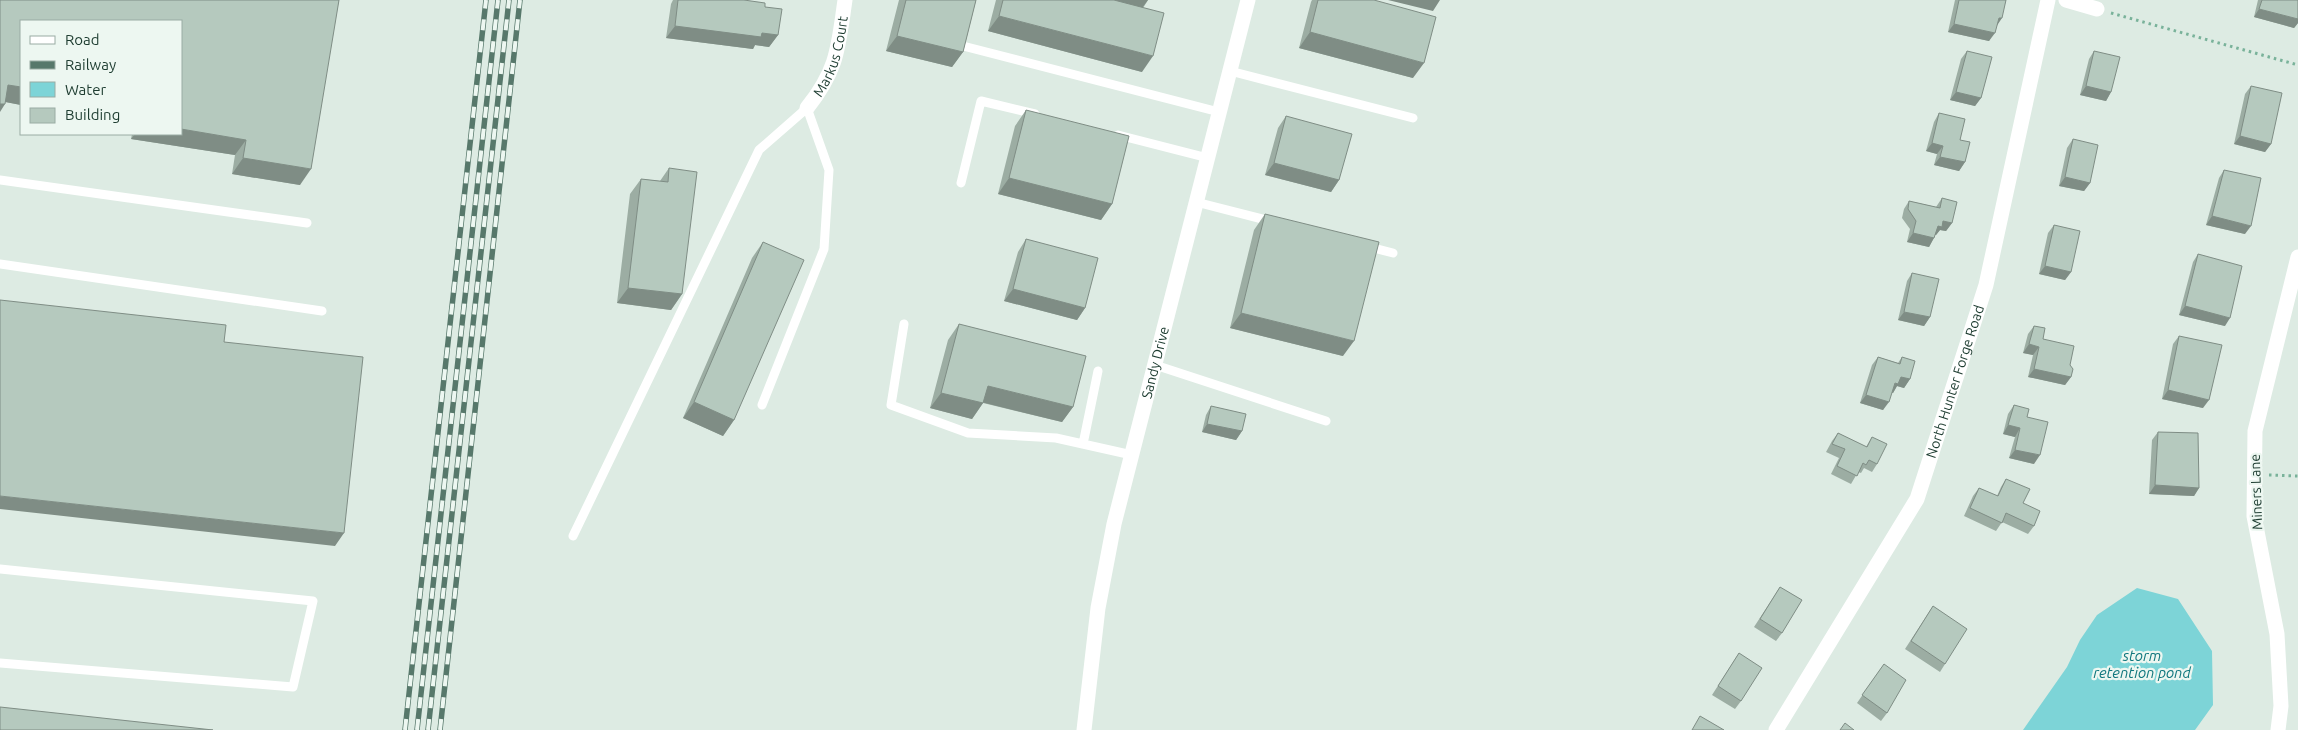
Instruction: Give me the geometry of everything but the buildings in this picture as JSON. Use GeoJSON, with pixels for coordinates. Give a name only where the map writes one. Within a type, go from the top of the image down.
{"type":"FeatureCollection","features":[{"type":"Feature","properties":{"kind":"street","name":"Markus Court"},"geometry":{"type":"LineString","coordinates":[[807,108],[820,92],[838,55],[845,0]]}},
{"type":"Feature","properties":{"kind":"street","name":"Sandy Drive"},"geometry":{"type":"LineString","coordinates":[[1084,730],[1104,570],[1248,0]]}},
{"type":"Feature","properties":{"kind":"street","name":"North Hunter Forge Road"},"geometry":{"type":"LineString","coordinates":[[1776,730],[1917,499],[1986,285],[2048,0]]}},
{"type":"Feature","properties":{"kind":"street"},"geometry":{"type":"LineString","coordinates":[[2066,0],[2097,10]]}},
{"type":"Feature","properties":{"kind":"street","name":"Miners Lane"},"geometry":{"type":"LineString","coordinates":[[2278,730],[2281,706],[2277,634],[2254,516],[2255,431],[2298,257]]}},
{"type":"Feature","properties":{"kind":"lane"},"geometry":{"type":"LineString","coordinates":[[963,46],[1219,112]]}},
{"type":"Feature","properties":{"kind":"lane"},"geometry":{"type":"LineString","coordinates":[[1230,71],[1413,118]]}},
{"type":"Feature","properties":{"kind":"lane"},"geometry":{"type":"LineString","coordinates":[[960,183],[981,101],[1046,117]]}},
{"type":"Feature","properties":{"kind":"lane"},"geometry":{"type":"LineString","coordinates":[[573,536],[759,150],[807,108],[829,170],[824,249],[762,405]]}},
{"type":"Feature","properties":{"kind":"lane"},"geometry":{"type":"LineString","coordinates":[[1112,134],[1208,158]]}},
{"type":"Feature","properties":{"kind":"lane"},"geometry":{"type":"LineString","coordinates":[[0,180],[307,223]]}},
{"type":"Feature","properties":{"kind":"lane"},"geometry":{"type":"LineString","coordinates":[[1196,202],[1281,224]]}},
{"type":"Feature","properties":{"kind":"lane"},"geometry":{"type":"LineString","coordinates":[[1356,243],[1393,253]]}},
{"type":"Feature","properties":{"kind":"lane"},"geometry":{"type":"LineString","coordinates":[[0,264],[322,311]]}},
{"type":"Feature","properties":{"kind":"lane"},"geometry":{"type":"LineString","coordinates":[[904,324],[891,405],[968,433],[1056,438],[1132,455]]}},
{"type":"Feature","properties":{"kind":"lane"},"geometry":{"type":"LineString","coordinates":[[1155,365],[1326,421]]}},
{"type":"Feature","properties":{"kind":"lane"},"geometry":{"type":"LineString","coordinates":[[1083,444],[1098,371]]}},
{"type":"Feature","properties":{"kind":"lane"},"geometry":{"type":"LineString","coordinates":[[0,568],[313,601],[293,687],[0,662]]}},
{"type":"Feature","properties":{"kind":"path"},"geometry":{"type":"LineString","coordinates":[[2097,10],[2298,65]]}},
{"type":"Feature","properties":{"kind":"path"},"geometry":{"type":"LineString","coordinates":[[2254,474],[2298,476]]}},
{"type":"Feature","properties":{"kind":"water","name":"storm retention pond"},"geometry":{"type":"Polygon","coordinates":[[[2137,588],[2178,599],[2212,651],[2213,705],[2195,730],[2023,730],[2067,667],[2080,640],[2097,615],[2137,588]]]}},
{"type":"Feature","properties":{"kind":"railway"},"geometry":{"type":"LineString","coordinates":[[405,730],[486,0]]}},
{"type":"Feature","properties":{"kind":"railway"},"geometry":{"type":"LineString","coordinates":[[417,730],[498,0]]}},
{"type":"Feature","properties":{"kind":"railway"},"geometry":{"type":"LineString","coordinates":[[428,730],[509,0]]}},
{"type":"Feature","properties":{"kind":"railway"},"geometry":{"type":"LineString","coordinates":[[440,730],[520,0]]}}]}
